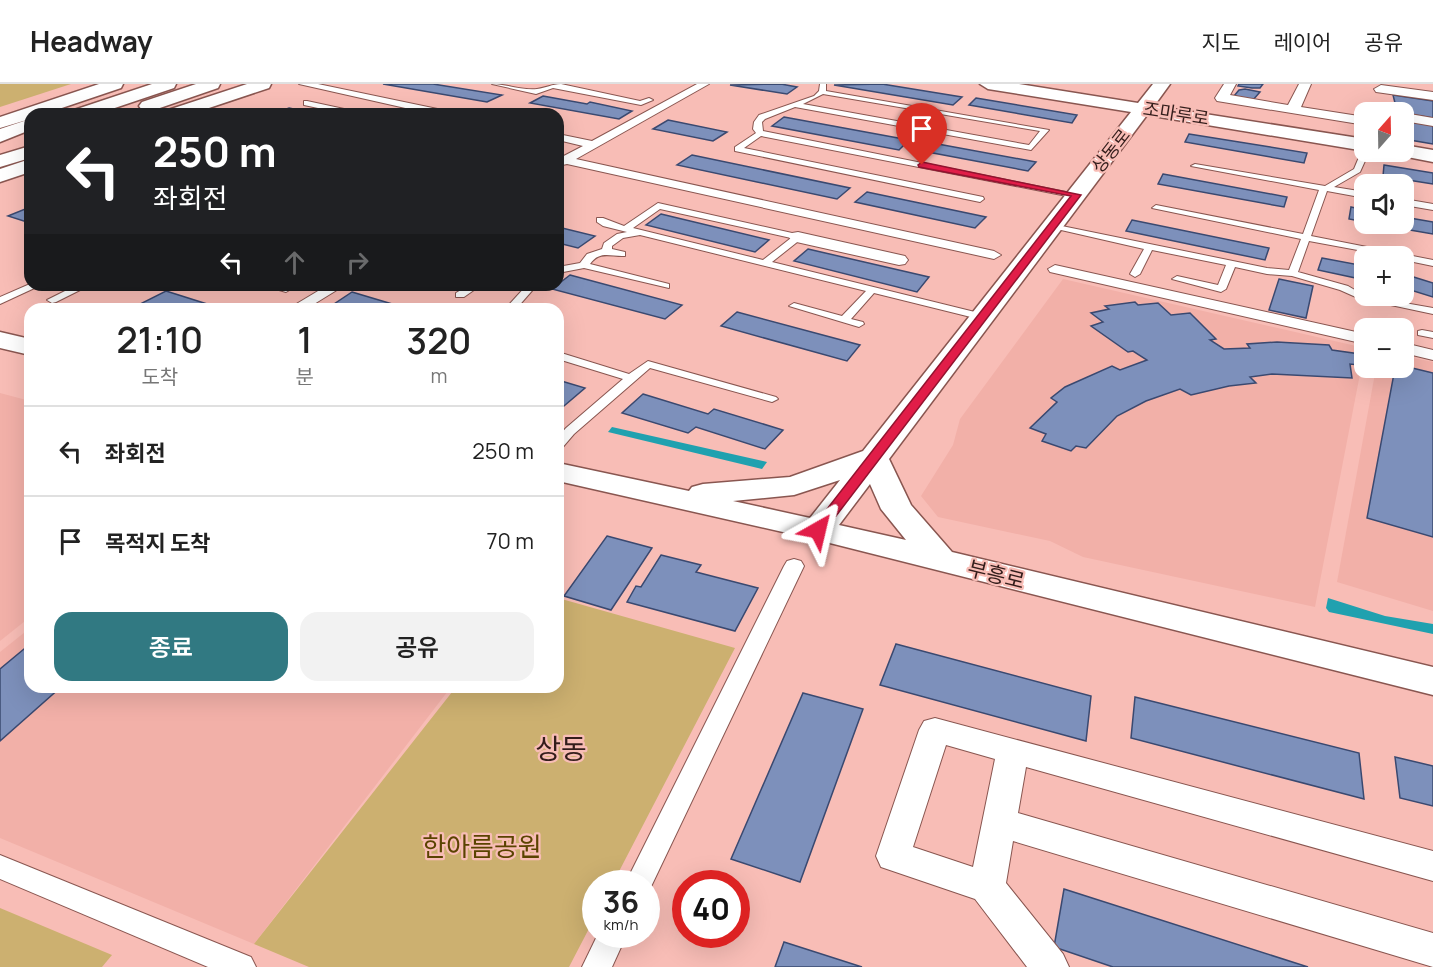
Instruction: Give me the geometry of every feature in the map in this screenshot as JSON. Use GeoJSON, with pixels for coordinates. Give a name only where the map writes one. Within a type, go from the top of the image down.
{"type":"FeatureCollection","features":[{"type":"Feature","properties":{"kind":"main road"},"geometry":{"type":"LineString","coordinates":[[44,108],[115,84]]}},
{"type":"Feature","properties":{"kind":"main road"},"geometry":{"type":"LineString","coordinates":[[74,108],[144,84]]}},
{"type":"Feature","properties":{"kind":"main road"},"geometry":{"type":"LineString","coordinates":[[98,108],[168,84]]}},
{"type":"Feature","properties":{"kind":"main road"},"geometry":{"type":"LineString","coordinates":[[143,108],[212,84]]}},
{"type":"Feature","properties":{"kind":"main road"},"geometry":{"type":"LineString","coordinates":[[170,108],[238,84]]}},
{"type":"Feature","properties":{"kind":"main road"},"geometry":{"type":"LineString","coordinates":[[192,108],[263,84]]}},
{"type":"Feature","properties":{"kind":"main road","name":"조마루로"},"geometry":{"type":"LineString","coordinates":[[988,84],[1354,143]]}},
{"type":"Feature","properties":{"kind":"main road","name":"상동로"},"geometry":{"type":"LineString","coordinates":[[818,530],[1162,84]]}},
{"type":"Feature","properties":{"kind":"main road"},"geometry":{"type":"LineString","coordinates":[[0,123],[24,115]]}},
{"type":"Feature","properties":{"kind":"main road"},"geometry":{"type":"LineString","coordinates":[[0,136],[24,126]]}},
{"type":"Feature","properties":{"kind":"main road"},"geometry":{"type":"LineString","coordinates":[[0,141],[24,133]]}},
{"type":"Feature","properties":{"kind":"main road"},"geometry":{"type":"LineString","coordinates":[[0,160],[24,152]]}},
{"type":"Feature","properties":{"kind":"main road"},"geometry":{"type":"LineString","coordinates":[[1414,153],[1433,156]]}},
{"type":"Feature","properties":{"kind":"main road"},"geometry":{"type":"LineString","coordinates":[[0,176],[24,167]]}},
{"type":"Feature","properties":{"kind":"main road"},"geometry":{"type":"LineString","coordinates":[[0,340],[24,346]]}},
{"type":"Feature","properties":{"kind":"main road"},"geometry":{"type":"LineString","coordinates":[[670,497],[794,486],[873,458],[897,510],[941,561]]}},
{"type":"Feature","properties":{"kind":"main road","name":"부흥로"},"geometry":{"type":"LineString","coordinates":[[564,473],[818,530],[1433,681]]}},
{"type":"Feature","properties":{"kind":"street"},"geometry":{"type":"LineString","coordinates":[[304,84],[418,108]]}},
{"type":"Feature","properties":{"kind":"street"},"geometry":{"type":"LineString","coordinates":[[564,160],[704,84]]}},
{"type":"Feature","properties":{"kind":"street"},"geometry":{"type":"LineString","coordinates":[[1230,84],[1222,98],[1354,119]]}},
{"type":"Feature","properties":{"kind":"street"},"geometry":{"type":"LineString","coordinates":[[1293,109],[1305,84]]}},
{"type":"Feature","properties":{"kind":"street"},"geometry":{"type":"LineString","coordinates":[[1378,102],[1382,86],[1433,96]]}},
{"type":"Feature","properties":{"kind":"street"},"geometry":{"type":"LineString","coordinates":[[1414,119],[1433,122]]}},
{"type":"Feature","properties":{"kind":"street"},"geometry":{"type":"LineString","coordinates":[[564,138],[594,145]]}},
{"type":"Feature","properties":{"kind":"street"},"geometry":{"type":"LineString","coordinates":[[564,163],[994,255]]}},
{"type":"Feature","properties":{"kind":"street"},"geometry":{"type":"LineString","coordinates":[[798,237],[899,260]]}},
{"type":"Feature","properties":{"kind":"street"},"geometry":{"type":"LineString","coordinates":[[1055,269],[1354,337]]}},
{"type":"Feature","properties":{"kind":"street"},"geometry":{"type":"LineString","coordinates":[[306,303],[327,291]]}},
{"type":"Feature","properties":{"kind":"street"},"geometry":{"type":"LineString","coordinates":[[1414,350],[1433,355]]}},
{"type":"Feature","properties":{"kind":"street"},"geometry":{"type":"LineString","coordinates":[[645,870],[794,566]]}},
{"type":"Feature","properties":{"kind":"street"},"geometry":{"type":"LineString","coordinates":[[1050,967],[987,887],[893,856],[935,730],[1433,866]]}},
{"type":"Feature","properties":{"kind":"street"},"geometry":{"type":"LineString","coordinates":[[987,887],[1013,751]]}},
{"type":"Feature","properties":{"kind":"street"},"geometry":{"type":"LineString","coordinates":[[999,822],[1433,951]]}},
{"type":"Feature","properties":{"kind":"street"},"geometry":{"type":"LineString","coordinates":[[0,867],[241,967]]}},
{"type":"Feature","properties":{"kind":"street"},"geometry":{"type":"LineString","coordinates":[[597,967],[606,948]]}},
{"type":"Feature","properties":{"kind":"lane"},"geometry":{"type":"LineString","coordinates":[[495,84],[536,92],[556,85],[641,103],[649,100]]}},
{"type":"Feature","properties":{"kind":"lane"},"geometry":{"type":"LineString","coordinates":[[794,105],[1030,148],[1045,130],[850,97],[823,88],[794,105],[762,117],[758,122],[757,129],[760,133],[980,199]]}},
{"type":"Feature","properties":{"kind":"lane"},"geometry":{"type":"LineString","coordinates":[[830,111],[850,97]]}},
{"type":"Feature","properties":{"kind":"lane"},"geometry":{"type":"LineString","coordinates":[[307,103],[329,108]]}},
{"type":"Feature","properties":{"kind":"lane"},"geometry":{"type":"LineString","coordinates":[[840,103],[857,106]]}},
{"type":"Feature","properties":{"kind":"lane"},"geometry":{"type":"LineString","coordinates":[[760,133],[738,149],[870,165],[1077,195]]}},
{"type":"Feature","properties":{"kind":"lane"},"geometry":{"type":"LineString","coordinates":[[765,154],[792,151]]}},
{"type":"Feature","properties":{"kind":"lane"},"geometry":{"type":"LineString","coordinates":[[1293,273],[1325,188],[1357,170],[1361,162]]}},
{"type":"Feature","properties":{"kind":"lane"},"geometry":{"type":"LineString","coordinates":[[1195,166],[1354,193]]}},
{"type":"Feature","properties":{"kind":"lane"},"geometry":{"type":"LineString","coordinates":[[1414,204],[1433,207]]}},
{"type":"Feature","properties":{"kind":"lane"},"geometry":{"type":"LineString","coordinates":[[625,229],[658,206],[798,237]]}},
{"type":"Feature","properties":{"kind":"lane"},"geometry":{"type":"LineString","coordinates":[[1156,208],[1354,247]]}},
{"type":"Feature","properties":{"kind":"lane"},"geometry":{"type":"LineString","coordinates":[[600,220],[625,229],[982,317]]}},
{"type":"Feature","properties":{"kind":"lane"},"geometry":{"type":"LineString","coordinates":[[1052,227],[1267,271],[1293,273],[1344,288],[1362,296],[1433,311]]}},
{"type":"Feature","properties":{"kind":"lane"},"geometry":{"type":"LineString","coordinates":[[607,251],[607,245],[612,240],[639,232]]}},
{"type":"Feature","properties":{"kind":"lane"},"geometry":{"type":"LineString","coordinates":[[765,263],[798,237]]}},
{"type":"Feature","properties":{"kind":"lane"},"geometry":{"type":"LineString","coordinates":[[1135,274],[1149,247]]}},
{"type":"Feature","properties":{"kind":"lane"},"geometry":{"type":"LineString","coordinates":[[584,265],[587,258],[594,254],[607,251],[622,254]]}},
{"type":"Feature","properties":{"kind":"lane"},"geometry":{"type":"LineString","coordinates":[[1414,259],[1433,263]]}},
{"type":"Feature","properties":{"kind":"lane"},"geometry":{"type":"LineString","coordinates":[[1177,279],[1221,289],[1231,264]]}},
{"type":"Feature","properties":{"kind":"lane"},"geometry":{"type":"LineString","coordinates":[[564,269],[584,265],[666,286]]}},
{"type":"Feature","properties":{"kind":"lane"},"geometry":{"type":"LineString","coordinates":[[0,301],[24,290]]}},
{"type":"Feature","properties":{"kind":"lane"},"geometry":{"type":"LineString","coordinates":[[844,320],[872,290]]}},
{"type":"Feature","properties":{"kind":"lane"},"geometry":{"type":"LineString","coordinates":[[52,300],[72,291]]}},
{"type":"Feature","properties":{"kind":"lane"},"geometry":{"type":"LineString","coordinates":[[460,295],[467,291]]}},
{"type":"Feature","properties":{"kind":"lane"},"geometry":{"type":"LineString","coordinates":[[516,303],[526,291]]}},
{"type":"Feature","properties":{"kind":"lane"},"geometry":{"type":"LineString","coordinates":[[794,306],[859,324]]}},
{"type":"Feature","properties":{"kind":"lane"},"geometry":{"type":"LineString","coordinates":[[564,358],[632,378]]}},
{"type":"Feature","properties":{"kind":"lane"},"geometry":{"type":"LineString","coordinates":[[564,438],[648,364],[772,399]]}},
{"type":"Feature","properties":{"kind":"shaded area"},"geometry":{"type":"Polygon","coordinates":[[[1063,279],[1354,345],[1354,378],[1359,378],[1315,607],[1083,557],[1050,541],[938,517],[921,496],[953,445],[960,419],[1063,279]]]}},
{"type":"Feature","properties":{"kind":"shaded area"},"geometry":{"type":"Polygon","coordinates":[[[1414,358],[1433,362],[1433,611],[1337,582],[1374,378],[1414,378],[1414,358]]]}},
{"type":"Feature","properties":{"kind":"shaded area"},"geometry":{"type":"Polygon","coordinates":[[[0,393],[24,399],[24,622],[0,641],[0,393]]]}},
{"type":"Feature","properties":{"kind":"shaded area"},"geometry":{"type":"Polygon","coordinates":[[[24,633],[24,693],[446,693],[254,944],[0,838],[0,652],[24,633]]]}},
{"type":"Feature","properties":{"kind":"green space"},"geometry":{"type":"Polygon","coordinates":[[[0,84],[71,84],[0,107],[0,84]]]}},
{"type":"Feature","properties":{"kind":"green space","name":"한아름공원"},"geometry":{"type":"Polygon","coordinates":[[[564,600],[735,648],[620,870],[582,870],[582,942],[569,967],[309,967],[254,944],[451,693],[564,693],[564,600]]]}},
{"type":"Feature","properties":{"kind":"green space"},"geometry":{"type":"Polygon","coordinates":[[[0,908],[112,955],[102,967],[0,967],[0,908]]]}},
{"type":"Feature","properties":{"kind":"water"},"geometry":{"type":"Polygon","coordinates":[[[612,427],[767,462],[762,469],[608,432],[612,427]]]}},
{"type":"Feature","properties":{"kind":"water"},"geometry":{"type":"Polygon","coordinates":[[[1328,598],[1385,616],[1433,624],[1433,634],[1329,612],[1326,608],[1328,598]]]}},
{"type":"Feature","properties":{"kind":"building"},"geometry":{"type":"Polygon","coordinates":[[[383,84],[433,84],[502,95],[487,102],[383,84]]]}},
{"type":"Feature","properties":{"kind":"building"},"geometry":{"type":"Polygon","coordinates":[[[781,84],[797,87],[787,94],[730,85],[781,84]]]}},
{"type":"Feature","properties":{"kind":"building"},"geometry":{"type":"Polygon","coordinates":[[[882,84],[962,97],[953,105],[834,85],[882,84]]]}},
{"type":"Feature","properties":{"kind":"building"},"geometry":{"type":"Polygon","coordinates":[[[1239,84],[1263,84],[1260,88],[1252,88],[1238,86],[1239,84]]]}},
{"type":"Feature","properties":{"kind":"building"},"geometry":{"type":"Polygon","coordinates":[[[1239,90],[1260,92],[1253,100],[1234,96],[1239,90]]]}},
{"type":"Feature","properties":{"kind":"building"},"geometry":{"type":"Polygon","coordinates":[[[1393,95],[1433,101],[1433,118],[1414,115],[1414,102],[1395,102],[1393,95]]]}},
{"type":"Feature","properties":{"kind":"building"},"geometry":{"type":"Polygon","coordinates":[[[543,96],[587,104],[590,102],[632,111],[619,119],[530,103],[543,96]]]}},
{"type":"Feature","properties":{"kind":"building"},"geometry":{"type":"Polygon","coordinates":[[[976,98],[1077,115],[1072,123],[969,105],[976,98]]]}},
{"type":"Feature","properties":{"kind":"building"},"geometry":{"type":"Polygon","coordinates":[[[784,117],[909,140],[899,150],[772,126],[784,117]]]}},
{"type":"Feature","properties":{"kind":"building"},"geometry":{"type":"Polygon","coordinates":[[[668,120],[727,132],[713,141],[653,129],[668,120]]]}},
{"type":"Feature","properties":{"kind":"building"},"geometry":{"type":"Polygon","coordinates":[[[1414,121],[1433,124],[1433,144],[1414,141],[1414,121]]]}},
{"type":"Feature","properties":{"kind":"building"},"geometry":{"type":"Polygon","coordinates":[[[1189,134],[1307,153],[1304,163],[1185,142],[1189,134]]]}},
{"type":"Feature","properties":{"kind":"building"},"geometry":{"type":"Polygon","coordinates":[[[927,142],[1036,162],[1028,171],[917,150],[927,142]]]}},
{"type":"Feature","properties":{"kind":"building"},"geometry":{"type":"Polygon","coordinates":[[[692,155],[850,188],[837,199],[677,165],[692,155]]]}},
{"type":"Feature","properties":{"kind":"building"},"geometry":{"type":"Polygon","coordinates":[[[1384,165],[1433,173],[1433,184],[1414,181],[1414,174],[1383,174],[1384,165]]]}},
{"type":"Feature","properties":{"kind":"building"},"geometry":{"type":"Polygon","coordinates":[[[1163,174],[1287,197],[1284,207],[1158,184],[1163,174]]]}},
{"type":"Feature","properties":{"kind":"building"},"geometry":{"type":"Polygon","coordinates":[[[867,192],[986,217],[975,228],[855,202],[867,192]]]}},
{"type":"Feature","properties":{"kind":"building"},"geometry":{"type":"Polygon","coordinates":[[[1351,207],[1354,208],[1354,220],[1349,219],[1351,207]]]}},
{"type":"Feature","properties":{"kind":"building"},"geometry":{"type":"Polygon","coordinates":[[[24,209],[24,221],[8,216],[24,209]]]}},
{"type":"Feature","properties":{"kind":"building"},"geometry":{"type":"Polygon","coordinates":[[[661,214],[769,240],[755,252],[646,225],[661,214]]]}},
{"type":"Feature","properties":{"kind":"building"},"geometry":{"type":"Polygon","coordinates":[[[1414,219],[1433,222],[1433,234],[1414,231],[1414,219]]]}},
{"type":"Feature","properties":{"kind":"building"},"geometry":{"type":"Polygon","coordinates":[[[1132,220],[1269,248],[1265,260],[1126,231],[1132,220]]]}},
{"type":"Feature","properties":{"kind":"building"},"geometry":{"type":"Polygon","coordinates":[[[564,228],[595,236],[578,248],[564,244],[564,228]]]}},
{"type":"Feature","properties":{"kind":"building"},"geometry":{"type":"Polygon","coordinates":[[[808,249],[929,277],[917,292],[794,261],[808,249]]]}},
{"type":"Feature","properties":{"kind":"building"},"geometry":{"type":"Polygon","coordinates":[[[1322,258],[1354,264],[1354,278],[1318,270],[1322,258]]]}},
{"type":"Feature","properties":{"kind":"building"},"geometry":{"type":"Polygon","coordinates":[[[570,275],[682,305],[665,319],[560,291],[564,291],[564,280],[570,275]]]}},
{"type":"Feature","properties":{"kind":"building"},"geometry":{"type":"Polygon","coordinates":[[[1414,277],[1433,283],[1433,297],[1414,291],[1414,277]]]}},
{"type":"Feature","properties":{"kind":"building"},"geometry":{"type":"Polygon","coordinates":[[[1279,279],[1313,286],[1306,318],[1269,310],[1279,279]]]}},
{"type":"Feature","properties":{"kind":"building"},"geometry":{"type":"Polygon","coordinates":[[[166,291],[204,303],[142,303],[166,291]]]}},
{"type":"Feature","properties":{"kind":"building"},"geometry":{"type":"Polygon","coordinates":[[[352,292],[389,303],[336,303],[352,292]]]}},
{"type":"Feature","properties":{"kind":"building"},"geometry":{"type":"Polygon","coordinates":[[[1135,302],[1138,305],[1158,303],[1171,315],[1190,313],[1216,339],[1210,340],[1224,349],[1250,348],[1247,344],[1277,342],[1329,345],[1332,350],[1354,353],[1354,364],[1350,364],[1352,378],[1272,374],[1250,377],[1256,383],[1229,386],[1191,395],[1180,389],[1146,401],[1117,416],[1086,448],[1076,446],[1071,451],[1042,441],[1046,434],[1030,428],[1057,402],[1051,398],[1065,387],[1112,366],[1120,370],[1147,360],[1133,351],[1128,352],[1091,326],[1103,322],[1091,313],[1109,309],[1105,306],[1135,302]]]}},
{"type":"Feature","properties":{"kind":"building"},"geometry":{"type":"Polygon","coordinates":[[[737,312],[860,345],[847,361],[721,326],[737,312]]]}},
{"type":"Feature","properties":{"kind":"building"},"geometry":{"type":"Polygon","coordinates":[[[1414,368],[1433,373],[1433,537],[1367,518],[1393,378],[1414,378],[1414,368]]]}},
{"type":"Feature","properties":{"kind":"building"},"geometry":{"type":"Polygon","coordinates":[[[564,382],[585,388],[564,406],[564,382]]]}},
{"type":"Feature","properties":{"kind":"building"},"geometry":{"type":"Polygon","coordinates":[[[643,394],[708,414],[714,409],[783,430],[765,449],[696,427],[688,433],[622,413],[643,394]]]}},
{"type":"Feature","properties":{"kind":"building"},"geometry":{"type":"Polygon","coordinates":[[[607,536],[652,548],[611,610],[564,596],[607,536]]]}},
{"type":"Feature","properties":{"kind":"building"},"geometry":{"type":"Polygon","coordinates":[[[661,555],[701,565],[696,572],[758,588],[735,631],[627,602],[636,586],[641,587],[661,555]]]}},
{"type":"Feature","properties":{"kind":"building"},"geometry":{"type":"Polygon","coordinates":[[[896,644],[1091,696],[1086,741],[880,685],[896,644]]]}},
{"type":"Feature","properties":{"kind":"building"},"geometry":{"type":"Polygon","coordinates":[[[24,649],[24,693],[54,693],[0,741],[0,669],[24,649]]]}},
{"type":"Feature","properties":{"kind":"building"},"geometry":{"type":"Polygon","coordinates":[[[803,693],[863,709],[800,882],[731,859],[803,693]]]}},
{"type":"Feature","properties":{"kind":"building"},"geometry":{"type":"Polygon","coordinates":[[[1135,697],[1359,753],[1364,799],[1131,738],[1135,697]]]}},
{"type":"Feature","properties":{"kind":"building"},"geometry":{"type":"Polygon","coordinates":[[[1395,757],[1433,766],[1433,806],[1400,798],[1395,757]]]}},
{"type":"Feature","properties":{"kind":"building"},"geometry":{"type":"Polygon","coordinates":[[[1064,889],[1308,967],[1113,967],[1054,947],[1064,889]]]}},
{"type":"Feature","properties":{"kind":"building"},"geometry":{"type":"Polygon","coordinates":[[[784,942],[862,967],[775,967],[784,942]]]}},
{"type":"Feature","properties":{"kind":"district","name":"상동"},"geometry":{"type":"Point","coordinates":[561,749]}},
{"type":"Feature","properties":{"kind":"route"},"geometry":{"type":"LineString","coordinates":[[818,530],[1077,195],[922,165]]}}]}
